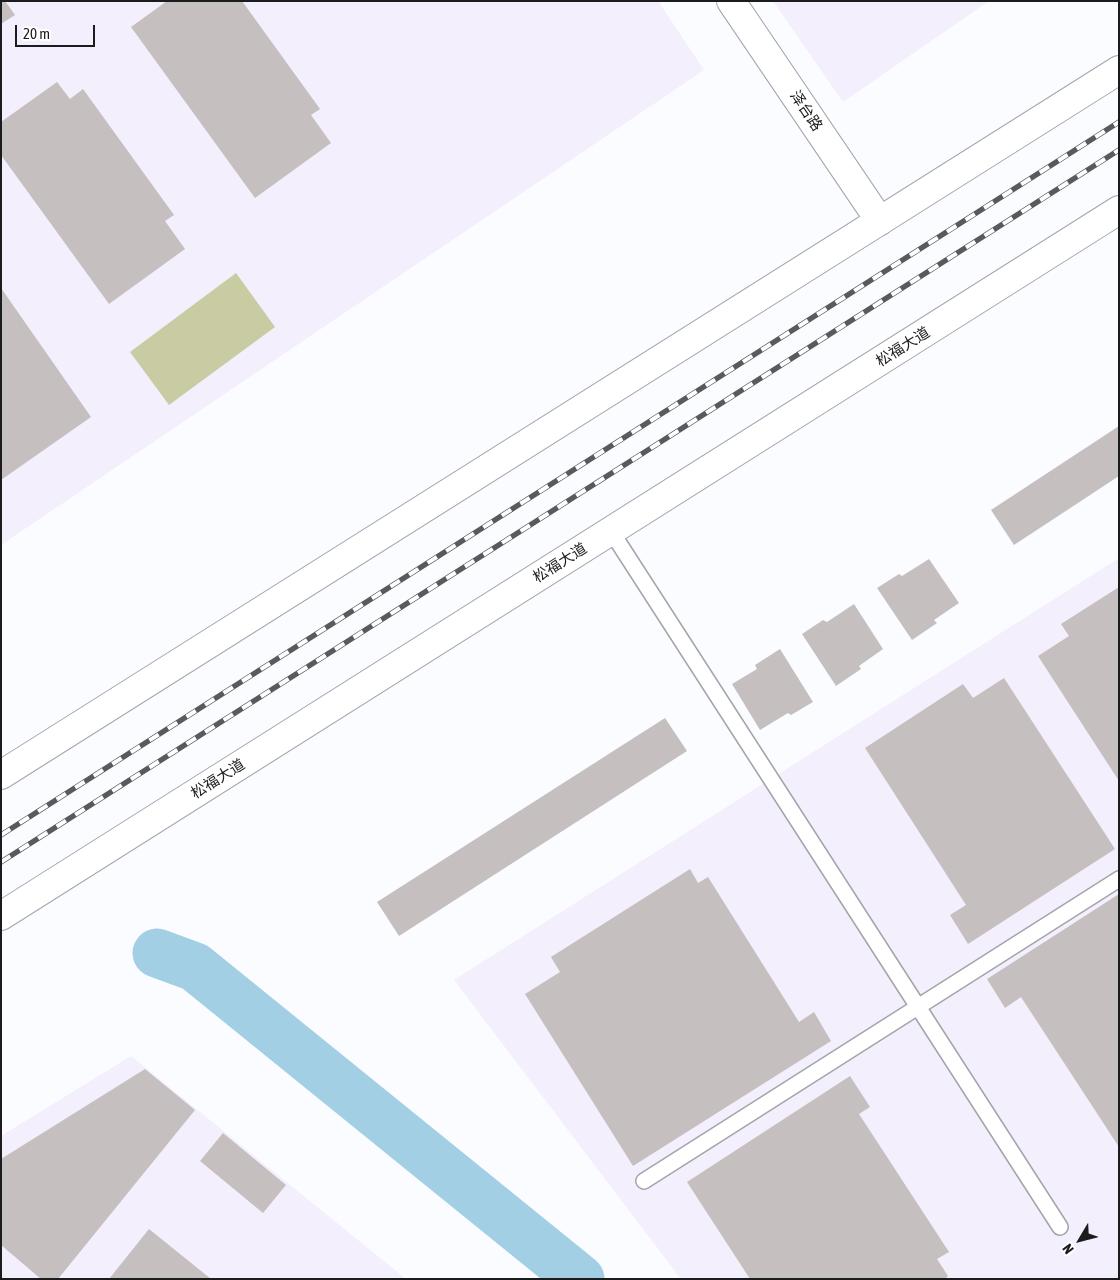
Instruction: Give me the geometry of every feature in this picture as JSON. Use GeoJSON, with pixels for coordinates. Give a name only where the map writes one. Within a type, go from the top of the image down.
{"type":"FeatureCollection","features":[{"type":"Feature","properties":{"kind":"main road","name":"泽台路"},"geometry":{"type":"LineString","coordinates":[[731,1],[880,221]]}},
{"type":"Feature","properties":{"kind":"main road"},"geometry":{"type":"LineString","coordinates":[[1,776],[1119,70]]}},
{"type":"Feature","properties":{"kind":"main road","name":"松福大道"},"geometry":{"type":"LineString","coordinates":[[1,916],[1119,210]]}},
{"type":"Feature","properties":{"kind":"lane"},"geometry":{"type":"LineString","coordinates":[[611,531],[1060,1227]]}},
{"type":"Feature","properties":{"kind":"lane"},"geometry":{"type":"LineString","coordinates":[[644,1181],[1119,878]]}},
{"type":"Feature","properties":{"kind":"shaded area"},"geometry":{"type":"Polygon","coordinates":[[[1,1],[658,1],[704,70],[1,545],[1,1]]]}},
{"type":"Feature","properties":{"kind":"shaded area"},"geometry":{"type":"Polygon","coordinates":[[[773,1],[989,1],[843,102],[773,1]]]}},
{"type":"Feature","properties":{"kind":"shaded area"},"geometry":{"type":"Polygon","coordinates":[[[1119,558],[1119,1279],[681,1279],[454,980],[1119,558]]]}},
{"type":"Feature","properties":{"kind":"shaded area"},"geometry":{"type":"Polygon","coordinates":[[[131,1056],[406,1279],[1,1279],[1,1136],[131,1056]]]}},
{"type":"Feature","properties":{"kind":"green space"},"geometry":{"type":"Polygon","coordinates":[[[236,273],[275,327],[169,405],[130,352],[236,273]]]}},
{"type":"Feature","properties":{"kind":"building"},"geometry":{"type":"Polygon","coordinates":[[[1,1],[5,1],[15,15],[1,24],[1,1]]]}},
{"type":"Feature","properties":{"kind":"building"},"geometry":{"type":"Polygon","coordinates":[[[167,1],[242,1],[320,109],[311,115],[331,143],[255,198],[131,27],[167,1]]]}},
{"type":"Feature","properties":{"kind":"building"},"geometry":{"type":"Polygon","coordinates":[[[57,82],[70,99],[83,89],[174,215],[165,221],[185,249],[109,304],[1,155],[1,122],[57,82]]]}},
{"type":"Feature","properties":{"kind":"building"},"geometry":{"type":"Polygon","coordinates":[[[1,288],[91,417],[1,480],[1,288]]]}},
{"type":"Feature","properties":{"kind":"building"},"geometry":{"type":"Polygon","coordinates":[[[1119,426],[1119,476],[1014,545],[991,510],[1119,426]]]}},
{"type":"Feature","properties":{"kind":"building"},"geometry":{"type":"Polygon","coordinates":[[[929,559],[959,603],[934,620],[937,623],[912,640],[877,588],[899,574],[902,576],[929,559]]]}},
{"type":"Feature","properties":{"kind":"building"},"geometry":{"type":"Polygon","coordinates":[[[1119,587],[1119,781],[1038,656],[1069,636],[1061,624],[1119,587]]]}},
{"type":"Feature","properties":{"kind":"building"},"geometry":{"type":"Polygon","coordinates":[[[854,604],[883,649],[859,666],[861,669],[836,686],[802,634],[823,620],[827,622],[854,604]]]}},
{"type":"Feature","properties":{"kind":"building"},"geometry":{"type":"Polygon","coordinates":[[[780,649],[813,702],[791,715],[788,713],[760,730],[732,684],[757,669],[755,665],[780,649]]]}},
{"type":"Feature","properties":{"kind":"building"},"geometry":{"type":"Polygon","coordinates":[[[1004,678],[1115,849],[968,944],[950,915],[966,905],[865,748],[963,684],[973,698],[1004,678]]]}},
{"type":"Feature","properties":{"kind":"building"},"geometry":{"type":"Polygon","coordinates":[[[665,718],[687,751],[399,936],[377,902],[665,718]]]}},
{"type":"Feature","properties":{"kind":"building"},"geometry":{"type":"Polygon","coordinates":[[[690,869],[698,883],[708,877],[799,1022],[814,1012],[831,1041],[633,1166],[525,994],[560,972],[551,957],[690,869]]]}},
{"type":"Feature","properties":{"kind":"building"},"geometry":{"type":"Polygon","coordinates":[[[1119,894],[1119,1147],[1021,997],[1005,1008],[987,979],[1119,894]]]}},
{"type":"Feature","properties":{"kind":"building"},"geometry":{"type":"Polygon","coordinates":[[[145,1069],[195,1110],[58,1279],[41,1279],[1,1245],[1,1159],[145,1069]]]}},
{"type":"Feature","properties":{"kind":"building"},"geometry":{"type":"Polygon","coordinates":[[[850,1076],[870,1107],[859,1114],[949,1252],[937,1259],[948,1276],[945,1279],[750,1279],[687,1182],[850,1076]]]}},
{"type":"Feature","properties":{"kind":"building"},"geometry":{"type":"Polygon","coordinates":[[[223,1133],[286,1185],[263,1213],[200,1161],[223,1133]]]}},
{"type":"Feature","properties":{"kind":"building"},"geometry":{"type":"Polygon","coordinates":[[[149,1229],[211,1279],[109,1279],[149,1229]]]}},
{"type":"Feature","properties":{"kind":"waterway"},"geometry":{"type":"LineString","coordinates":[[157,953],[195,967],[580,1279]]}},
{"type":"Feature","properties":{"kind":"railway"},"geometry":{"type":"LineString","coordinates":[[1,835],[1119,122]]}},
{"type":"Feature","properties":{"kind":"railway"},"geometry":{"type":"LineString","coordinates":[[1,862],[1119,150]]}}]}
